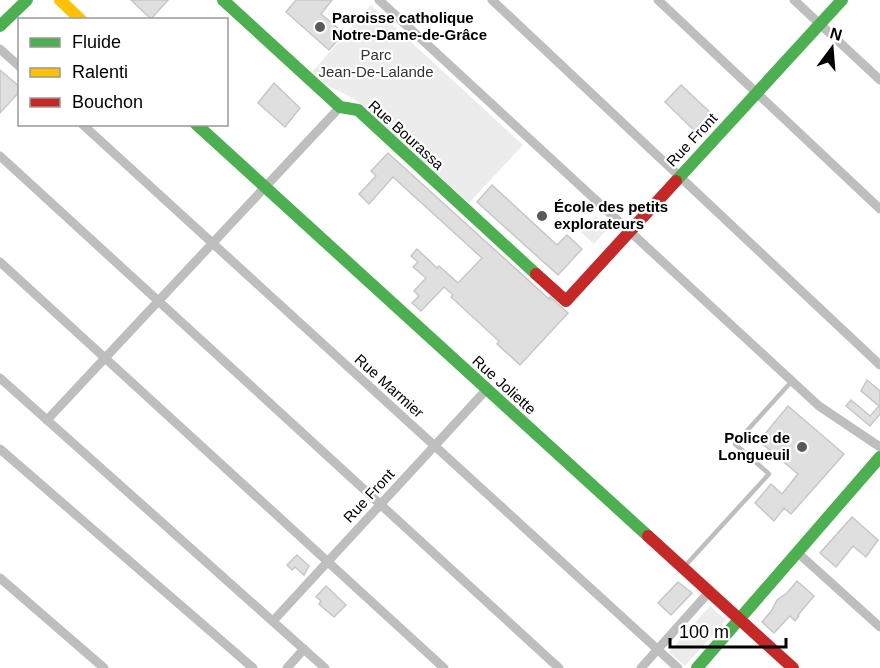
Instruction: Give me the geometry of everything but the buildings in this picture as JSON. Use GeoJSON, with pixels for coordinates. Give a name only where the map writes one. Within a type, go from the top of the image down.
{"type":"FeatureCollection","features":[{"type":"Feature","properties":{"kind":"street"},"geometry":{"type":"LineString","coordinates":[[0,26],[27,0]]}},
{"type":"Feature","properties":{"kind":"street"},"geometry":{"type":"LineString","coordinates":[[60,0],[79,18]]}},
{"type":"Feature","properties":{"kind":"street","name":"Rue Bourassa"},"geometry":{"type":"LineString","coordinates":[[223,0],[340,107],[358,110],[566,301]]}},
{"type":"Feature","properties":{"kind":"street"},"geometry":{"type":"LineString","coordinates":[[378,0],[819,406],[880,447]]}},
{"type":"Feature","properties":{"kind":"street"},"geometry":{"type":"LineString","coordinates":[[492,0],[880,365]]}},
{"type":"Feature","properties":{"kind":"street"},"geometry":{"type":"LineString","coordinates":[[658,0],[880,209]]}},
{"type":"Feature","properties":{"kind":"street"},"geometry":{"type":"LineString","coordinates":[[794,0],[880,80]]}},
{"type":"Feature","properties":{"kind":"street","name":"Rue Front"},"geometry":{"type":"LineString","coordinates":[[566,301],[842,0]]}},
{"type":"Feature","properties":{"kind":"street"},"geometry":{"type":"LineString","coordinates":[[0,49],[18,65]]}},
{"type":"Feature","properties":{"kind":"street"},"geometry":{"type":"LineString","coordinates":[[47,420],[340,107]]}},
{"type":"Feature","properties":{"kind":"street","name":"Rue Marmier"},"geometry":{"type":"LineString","coordinates":[[84,126],[678,668]]}},
{"type":"Feature","properties":{"kind":"street","name":"Rue Joliette"},"geometry":{"type":"LineString","coordinates":[[198,126],[793,668]]}},
{"type":"Feature","properties":{"kind":"street"},"geometry":{"type":"LineString","coordinates":[[0,156],[559,668]]}},
{"type":"Feature","properties":{"kind":"street"},"geometry":{"type":"LineString","coordinates":[[0,262],[444,668]]}},
{"type":"Feature","properties":{"kind":"street"},"geometry":{"type":"LineString","coordinates":[[0,378],[325,668]]}},
{"type":"Feature","properties":{"kind":"street","name":"Rue Front"},"geometry":{"type":"LineString","coordinates":[[273,621],[487,389]]}},
{"type":"Feature","properties":{"kind":"street"},"geometry":{"type":"LineString","coordinates":[[0,449],[253,668]]}},
{"type":"Feature","properties":{"kind":"street"},"geometry":{"type":"LineString","coordinates":[[698,668],[880,458]]}},
{"type":"Feature","properties":{"kind":"street"},"geometry":{"type":"LineString","coordinates":[[798,553],[880,626]]}},
{"type":"Feature","properties":{"kind":"street"},"geometry":{"type":"LineString","coordinates":[[0,578],[104,668]]}},
{"type":"Feature","properties":{"kind":"street"},"geometry":{"type":"LineString","coordinates":[[641,668],[709,592]]}},
{"type":"Feature","properties":{"kind":"street"},"geometry":{"type":"LineString","coordinates":[[287,668],[304,649]]}},
{"type":"Feature","properties":{"kind":"lane"},"geometry":{"type":"LineString","coordinates":[[683,568],[769,474],[735,444],[792,381]]}},
{"type":"Feature","properties":{"kind":"green space","name":"Parc Jean-De-Lalande"},"geometry":{"type":"Polygon","coordinates":[[[371,5],[523,145],[469,203],[353,98],[328,86],[312,72],[371,5]]]}},
{"type":"Feature","properties":{"kind":"green space"},"geometry":{"type":"Polygon","coordinates":[[[595,216],[608,228],[594,244],[581,232],[595,216]]]}},
{"type":"Feature","properties":{"kind":"green space"},"geometry":{"type":"Polygon","coordinates":[[[710,606],[726,620],[685,666],[669,652],[710,606]]]}},
{"type":"Feature","properties":{"kind":"traffic: fast"},"geometry":{"type":"LineString","coordinates":[[0,26],[27,0]]}},
{"type":"Feature","properties":{"kind":"traffic: fast"},"geometry":{"type":"LineString","coordinates":[[223,0],[340,107],[358,110],[536,274]]}},
{"type":"Feature","properties":{"kind":"traffic: fast"},"geometry":{"type":"LineString","coordinates":[[676,181],[842,0]]}},
{"type":"Feature","properties":{"kind":"traffic: fast"},"geometry":{"type":"LineString","coordinates":[[198,126],[648,536]]}},
{"type":"Feature","properties":{"kind":"traffic: fast"},"geometry":{"type":"LineString","coordinates":[[697,668],[880,457]]}},
{"type":"Feature","properties":{"kind":"traffic: slow"},"geometry":{"type":"LineString","coordinates":[[60,0],[79,18]]}},
{"type":"Feature","properties":{"kind":"traffic: jam"},"geometry":{"type":"LineString","coordinates":[[536,274],[566,301],[676,181]]}},
{"type":"Feature","properties":{"kind":"traffic: jam"},"geometry":{"type":"LineString","coordinates":[[648,536],[793,668]]}},
{"type":"Feature","properties":{"kind":"place","name":"Paroisse catholique Notre-Dame-de-Grâce"},"geometry":{"type":"Point","coordinates":[320,27]}},
{"type":"Feature","properties":{"kind":"place","name":"École des petits explorateurs"},"geometry":{"type":"Point","coordinates":[542,216]}},
{"type":"Feature","properties":{"kind":"place","name":"Police de Longueuil"},"geometry":{"type":"Point","coordinates":[802,447]}}]}
